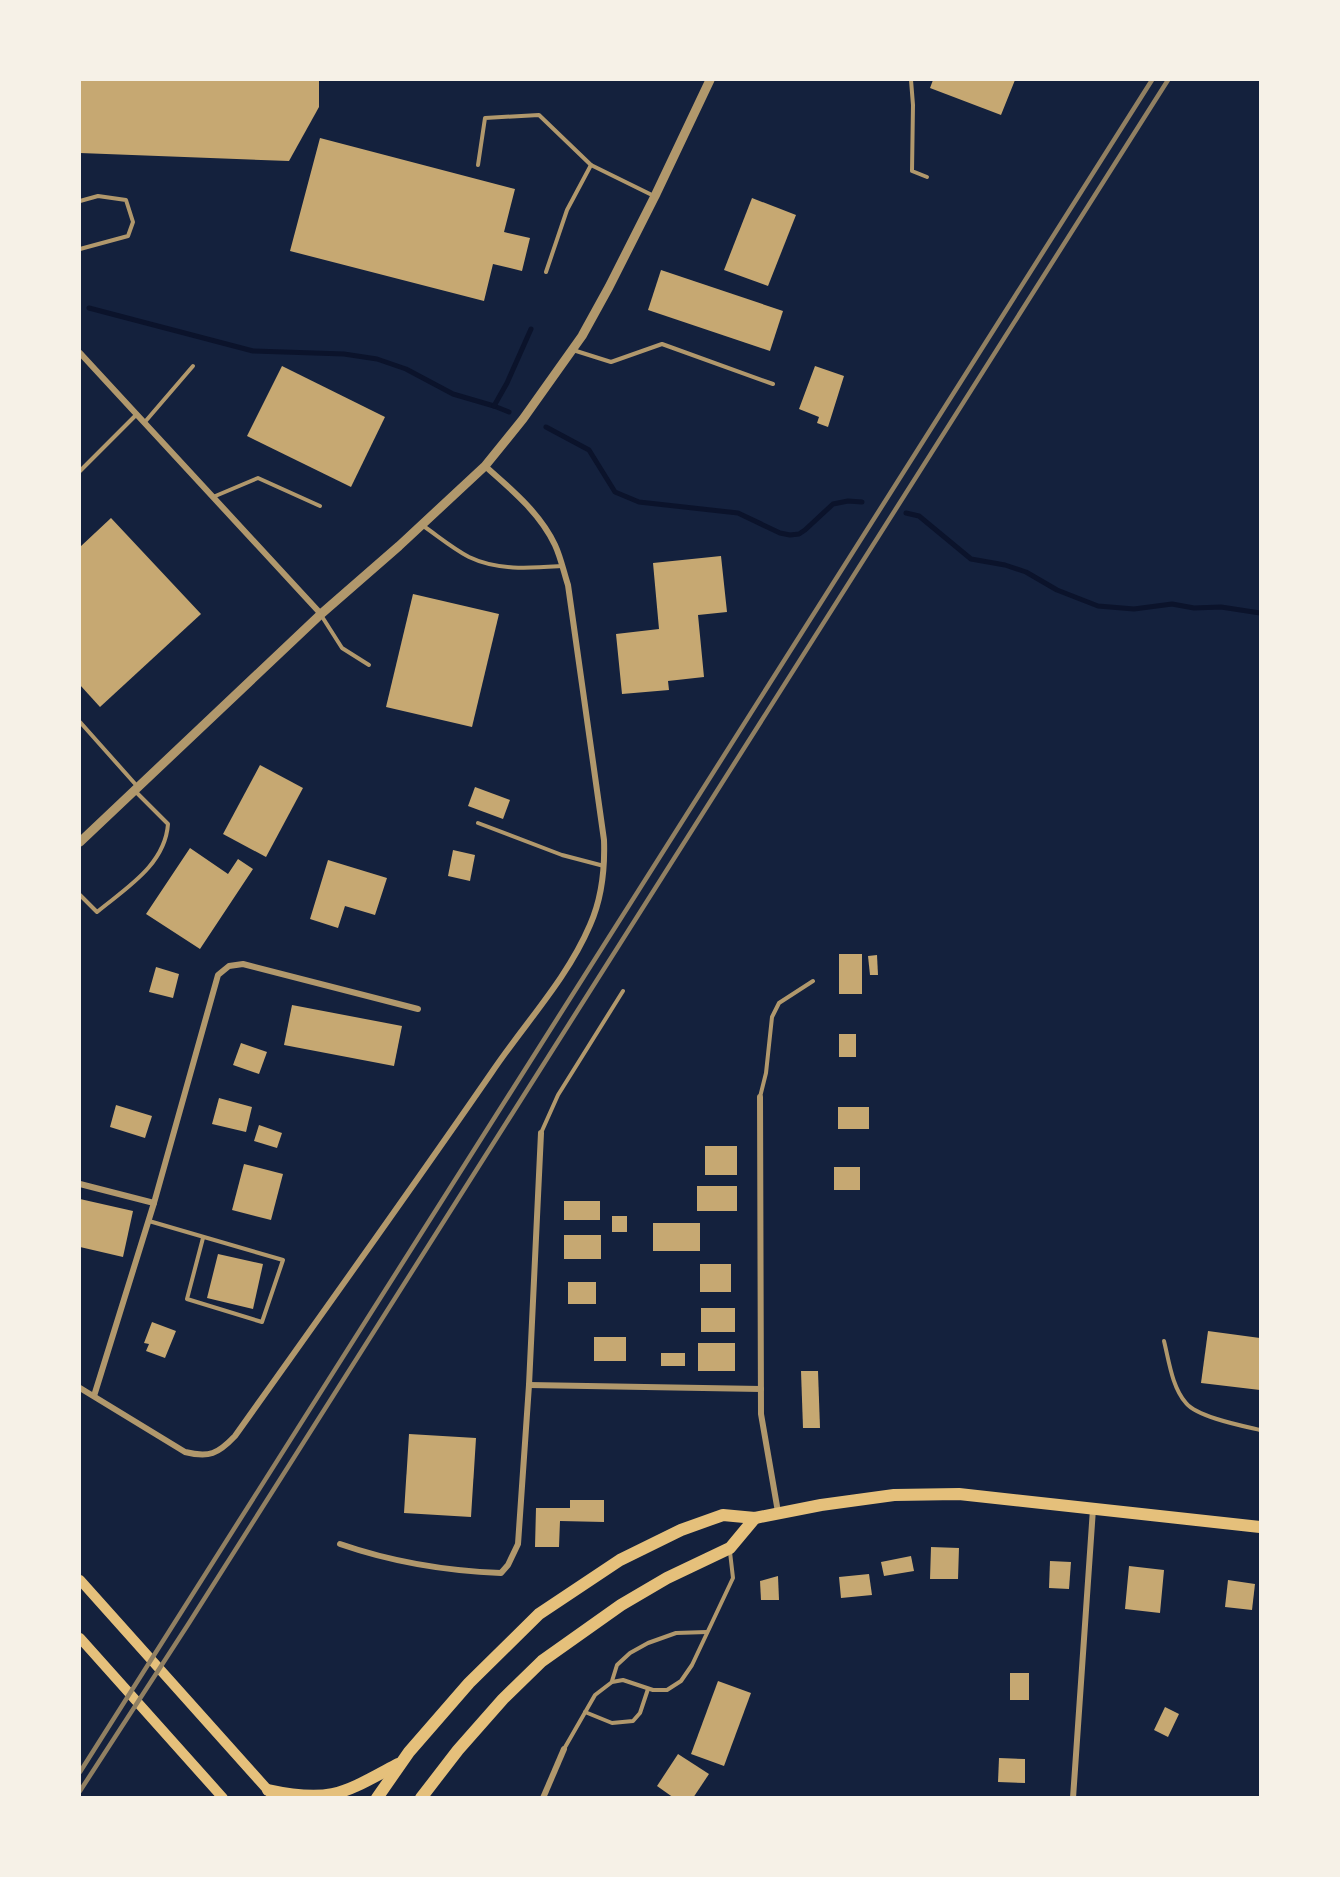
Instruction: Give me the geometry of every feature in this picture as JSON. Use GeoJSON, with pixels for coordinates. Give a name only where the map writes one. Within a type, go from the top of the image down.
{"type":"FeatureCollection","features":[{"type":"Feature","properties":{"kind":"main road"},"geometry":{"type":"LineString","coordinates":[[377,1797],[402,1762],[469,1683],[539,1614],[620,1560],[681,1530],[723,1515],[755,1518],[778,1512],[894,1495],[959,1494],[1260,1527]]}},
{"type":"Feature","properties":{"kind":"main road"},"geometry":{"type":"LineString","coordinates":[[421,1797],[502,1699],[542,1661],[621,1605],[667,1578],[730,1548],[755,1518]]}},
{"type":"Feature","properties":{"kind":"main road"},"geometry":{"type":"LineString","coordinates":[[80,1580],[272,1794],[336,1795],[402,1762]]}},
{"type":"Feature","properties":{"kind":"main road"},"geometry":{"type":"LineString","coordinates":[[80,1638],[223,1797]]}},
{"type":"Feature","properties":{"kind":"street"},"geometry":{"type":"LineString","coordinates":[[80,842],[321,614],[485,466],[523,419],[572,350],[609,287],[710,80]]}},
{"type":"Feature","properties":{"kind":"street"},"geometry":{"type":"LineString","coordinates":[[80,353],[321,614]]}},
{"type":"Feature","properties":{"kind":"street"},"geometry":{"type":"LineString","coordinates":[[80,1388],[185,1452],[201,1456],[222,1449],[242,1426],[579,950],[600,896],[605,866],[601,814],[568,585],[556,546],[538,518],[515,492],[485,466]]}},
{"type":"Feature","properties":{"kind":"street"},"geometry":{"type":"LineString","coordinates":[[94,1396],[154,1203],[218,975],[229,966],[243,964],[418,1009]]}},
{"type":"Feature","properties":{"kind":"street"},"geometry":{"type":"LineString","coordinates":[[760,1096],[761,1414],[778,1512]]}},
{"type":"Feature","properties":{"kind":"street"},"geometry":{"type":"LineString","coordinates":[[340,1544],[366,1553],[455,1571],[501,1573],[508,1565],[518,1544],[529,1385],[541,1133]]}},
{"type":"Feature","properties":{"kind":"street"},"geometry":{"type":"LineString","coordinates":[[80,1184],[154,1203]]}},
{"type":"Feature","properties":{"kind":"street"},"geometry":{"type":"LineString","coordinates":[[529,1385],[761,1389]]}},
{"type":"Feature","properties":{"kind":"street"},"geometry":{"type":"LineString","coordinates":[[1072,1797],[1093,1509]]}},
{"type":"Feature","properties":{"kind":"street"},"geometry":{"type":"LineString","coordinates":[[543,1797],[564,1749]]}},
{"type":"Feature","properties":{"kind":"lane"},"geometry":{"type":"LineString","coordinates":[[911,80],[912,171],[927,177]]}},
{"type":"Feature","properties":{"kind":"lane"},"geometry":{"type":"LineString","coordinates":[[478,165],[486,118],[539,115],[591,165],[655,196]]}},
{"type":"Feature","properties":{"kind":"lane"},"geometry":{"type":"LineString","coordinates":[[546,273],[567,210],[591,165]]}},
{"type":"Feature","properties":{"kind":"lane"},"geometry":{"type":"LineString","coordinates":[[80,201],[98,196],[126,200],[133,222],[128,236],[80,249]]}},
{"type":"Feature","properties":{"kind":"lane"},"geometry":{"type":"LineString","coordinates":[[572,350],[611,362],[662,344],[773,384]]}},
{"type":"Feature","properties":{"kind":"lane"},"geometry":{"type":"LineString","coordinates":[[143,423],[194,366]]}},
{"type":"Feature","properties":{"kind":"lane"},"geometry":{"type":"LineString","coordinates":[[80,471],[136,415]]}},
{"type":"Feature","properties":{"kind":"lane"},"geometry":{"type":"LineString","coordinates":[[212,497],[258,478],[320,506]]}},
{"type":"Feature","properties":{"kind":"lane"},"geometry":{"type":"LineString","coordinates":[[422,524],[450,546],[471,558],[518,568],[562,566]]}},
{"type":"Feature","properties":{"kind":"lane"},"geometry":{"type":"LineString","coordinates":[[321,614],[342,648],[369,665]]}},
{"type":"Feature","properties":{"kind":"lane"},"geometry":{"type":"LineString","coordinates":[[80,722],[168,824],[167,838],[142,876],[97,912],[80,895]]}},
{"type":"Feature","properties":{"kind":"lane"},"geometry":{"type":"LineString","coordinates":[[478,823],[562,855],[605,866]]}},
{"type":"Feature","properties":{"kind":"lane"},"geometry":{"type":"LineString","coordinates":[[760,1096],[766,1073],[772,1017],[779,1003],[813,981]]}},
{"type":"Feature","properties":{"kind":"lane"},"geometry":{"type":"LineString","coordinates":[[541,1133],[558,1095],[622,992]]}},
{"type":"Feature","properties":{"kind":"lane"},"geometry":{"type":"LineString","coordinates":[[148,1221],[283,1260],[262,1322],[187,1299],[203,1238]]}},
{"type":"Feature","properties":{"kind":"lane"},"geometry":{"type":"LineString","coordinates":[[1164,1341],[1173,1380],[1186,1404],[1218,1420],[1260,1431]]}},
{"type":"Feature","properties":{"kind":"lane"},"geometry":{"type":"LineString","coordinates":[[564,1749],[595,1695],[612,1682],[623,1680],[648,1689],[667,1689],[681,1681],[692,1665],[733,1578],[730,1548]]}},
{"type":"Feature","properties":{"kind":"lane"},"geometry":{"type":"LineString","coordinates":[[612,1682],[617,1665],[630,1653],[648,1643],[676,1633],[707,1632]]}},
{"type":"Feature","properties":{"kind":"lane"},"geometry":{"type":"LineString","coordinates":[[585,1712],[612,1723],[633,1721],[640,1713],[648,1689]]}},
{"type":"Feature","properties":{"kind":"building"},"geometry":{"type":"Polygon","coordinates":[[[80,80],[319,80],[319,107],[289,161],[80,153],[80,80]]]}},
{"type":"Feature","properties":{"kind":"building"},"geometry":{"type":"Polygon","coordinates":[[[933,80],[1015,80],[1001,115],[930,88],[933,80]]]}},
{"type":"Feature","properties":{"kind":"building"},"geometry":{"type":"Polygon","coordinates":[[[320,138],[515,189],[504,232],[530,238],[522,271],[493,264],[484,301],[290,251],[320,138]]]}},
{"type":"Feature","properties":{"kind":"building"},"geometry":{"type":"Polygon","coordinates":[[[752,198],[796,215],[768,286],[724,270],[752,198]]]}},
{"type":"Feature","properties":{"kind":"building"},"geometry":{"type":"Polygon","coordinates":[[[661,270],[783,311],[770,351],[648,310],[661,270]]]}},
{"type":"Feature","properties":{"kind":"building"},"geometry":{"type":"Polygon","coordinates":[[[282,366],[385,417],[351,487],[247,436],[282,366]]]}},
{"type":"Feature","properties":{"kind":"building"},"geometry":{"type":"Polygon","coordinates":[[[815,366],[844,376],[828,427],[817,423],[819,417],[799,409],[815,366]]]}},
{"type":"Feature","properties":{"kind":"building"},"geometry":{"type":"Polygon","coordinates":[[[111,518],[201,614],[100,707],[80,685],[80,547],[111,518]]]}},
{"type":"Feature","properties":{"kind":"building"},"geometry":{"type":"Polygon","coordinates":[[[721,556],[727,612],[698,615],[704,677],[668,681],[669,690],[622,694],[616,634],[659,629],[653,563],[721,556]]]}},
{"type":"Feature","properties":{"kind":"building"},"geometry":{"type":"Polygon","coordinates":[[[413,594],[499,614],[472,727],[386,707],[413,594]]]}},
{"type":"Feature","properties":{"kind":"building"},"geometry":{"type":"Polygon","coordinates":[[[260,765],[303,788],[266,857],[223,834],[260,765]]]}},
{"type":"Feature","properties":{"kind":"building"},"geometry":{"type":"Polygon","coordinates":[[[475,787],[510,800],[503,819],[468,806],[475,787]]]}},
{"type":"Feature","properties":{"kind":"building"},"geometry":{"type":"Polygon","coordinates":[[[190,848],[228,874],[238,859],[253,869],[200,949],[146,914],[190,848]]]}},
{"type":"Feature","properties":{"kind":"building"},"geometry":{"type":"Polygon","coordinates":[[[453,850],[475,855],[470,881],[448,876],[453,850]]]}},
{"type":"Feature","properties":{"kind":"building"},"geometry":{"type":"Polygon","coordinates":[[[328,860],[387,878],[375,915],[345,906],[338,928],[310,919],[328,860]]]}},
{"type":"Feature","properties":{"kind":"building"},"geometry":{"type":"Polygon","coordinates":[[[839,954],[862,954],[862,994],[839,994],[839,954]]]}},
{"type":"Feature","properties":{"kind":"building"},"geometry":{"type":"Polygon","coordinates":[[[877,955],[878,975],[870,975],[868,956],[877,955]]]}},
{"type":"Feature","properties":{"kind":"building"},"geometry":{"type":"Polygon","coordinates":[[[156,967],[179,974],[173,998],[149,992],[156,967]]]}},
{"type":"Feature","properties":{"kind":"building"},"geometry":{"type":"Polygon","coordinates":[[[292,1005],[402,1026],[394,1066],[284,1045],[292,1005]]]}},
{"type":"Feature","properties":{"kind":"building"},"geometry":{"type":"Polygon","coordinates":[[[839,1034],[856,1034],[856,1057],[839,1057],[839,1034]]]}},
{"type":"Feature","properties":{"kind":"building"},"geometry":{"type":"Polygon","coordinates":[[[241,1043],[267,1052],[259,1074],[233,1065],[241,1043]]]}},
{"type":"Feature","properties":{"kind":"building"},"geometry":{"type":"Polygon","coordinates":[[[219,1098],[252,1107],[246,1132],[212,1124],[219,1098]]]}},
{"type":"Feature","properties":{"kind":"building"},"geometry":{"type":"Polygon","coordinates":[[[116,1105],[152,1116],[145,1138],[110,1127],[116,1105]]]}},
{"type":"Feature","properties":{"kind":"building"},"geometry":{"type":"Polygon","coordinates":[[[838,1107],[869,1107],[869,1129],[838,1129],[838,1107]]]}},
{"type":"Feature","properties":{"kind":"building"},"geometry":{"type":"Polygon","coordinates":[[[259,1125],[282,1133],[277,1148],[254,1141],[259,1125]]]}},
{"type":"Feature","properties":{"kind":"building"},"geometry":{"type":"Polygon","coordinates":[[[705,1146],[737,1146],[737,1175],[705,1175],[705,1146]]]}},
{"type":"Feature","properties":{"kind":"building"},"geometry":{"type":"Polygon","coordinates":[[[244,1164],[283,1174],[271,1220],[232,1210],[244,1164]]]}},
{"type":"Feature","properties":{"kind":"building"},"geometry":{"type":"Polygon","coordinates":[[[834,1167],[860,1167],[860,1190],[834,1190],[834,1167]]]}},
{"type":"Feature","properties":{"kind":"building"},"geometry":{"type":"Polygon","coordinates":[[[697,1186],[737,1186],[737,1211],[697,1211],[697,1186]]]}},
{"type":"Feature","properties":{"kind":"building"},"geometry":{"type":"Polygon","coordinates":[[[80,1199],[133,1211],[123,1257],[80,1247],[80,1199]]]}},
{"type":"Feature","properties":{"kind":"building"},"geometry":{"type":"Polygon","coordinates":[[[564,1201],[600,1201],[600,1220],[564,1220],[564,1201]]]}},
{"type":"Feature","properties":{"kind":"building"},"geometry":{"type":"Polygon","coordinates":[[[612,1216],[627,1216],[627,1232],[612,1232],[612,1216]]]}},
{"type":"Feature","properties":{"kind":"building"},"geometry":{"type":"Polygon","coordinates":[[[653,1223],[700,1223],[700,1251],[653,1251],[653,1223]]]}},
{"type":"Feature","properties":{"kind":"building"},"geometry":{"type":"Polygon","coordinates":[[[564,1235],[601,1235],[601,1259],[564,1259],[564,1235]]]}},
{"type":"Feature","properties":{"kind":"building"},"geometry":{"type":"Polygon","coordinates":[[[218,1254],[263,1264],[253,1309],[207,1298],[218,1254]]]}},
{"type":"Feature","properties":{"kind":"building"},"geometry":{"type":"Polygon","coordinates":[[[700,1264],[731,1264],[731,1292],[700,1292],[700,1264]]]}},
{"type":"Feature","properties":{"kind":"building"},"geometry":{"type":"Polygon","coordinates":[[[568,1282],[596,1282],[596,1304],[568,1304],[568,1282]]]}},
{"type":"Feature","properties":{"kind":"building"},"geometry":{"type":"Polygon","coordinates":[[[701,1308],[735,1308],[735,1332],[701,1332],[701,1308]]]}},
{"type":"Feature","properties":{"kind":"building"},"geometry":{"type":"Polygon","coordinates":[[[152,1322],[176,1331],[165,1358],[146,1351],[149,1344],[144,1343],[152,1322]]]}},
{"type":"Feature","properties":{"kind":"building"},"geometry":{"type":"Polygon","coordinates":[[[1208,1331],[1260,1338],[1260,1390],[1201,1383],[1208,1331]]]}},
{"type":"Feature","properties":{"kind":"building"},"geometry":{"type":"Polygon","coordinates":[[[594,1337],[626,1337],[626,1361],[594,1361],[594,1337]]]}},
{"type":"Feature","properties":{"kind":"building"},"geometry":{"type":"Polygon","coordinates":[[[698,1343],[735,1343],[735,1371],[698,1371],[698,1343]]]}},
{"type":"Feature","properties":{"kind":"building"},"geometry":{"type":"Polygon","coordinates":[[[661,1353],[685,1353],[685,1366],[661,1366],[661,1353]]]}},
{"type":"Feature","properties":{"kind":"building"},"geometry":{"type":"Polygon","coordinates":[[[801,1371],[818,1371],[820,1428],[803,1428],[801,1371]]]}},
{"type":"Feature","properties":{"kind":"building"},"geometry":{"type":"Polygon","coordinates":[[[409,1434],[476,1438],[471,1517],[404,1513],[409,1434]]]}},
{"type":"Feature","properties":{"kind":"building"},"geometry":{"type":"Polygon","coordinates":[[[570,1500],[604,1500],[604,1522],[560,1521],[559,1547],[535,1547],[536,1508],[570,1508],[570,1500]]]}},
{"type":"Feature","properties":{"kind":"building"},"geometry":{"type":"Polygon","coordinates":[[[931,1547],[959,1548],[958,1579],[930,1579],[931,1547]]]}},
{"type":"Feature","properties":{"kind":"building"},"geometry":{"type":"Polygon","coordinates":[[[911,1556],[914,1571],[884,1576],[881,1562],[911,1556]]]}},
{"type":"Feature","properties":{"kind":"building"},"geometry":{"type":"Polygon","coordinates":[[[1050,1561],[1071,1562],[1069,1589],[1049,1588],[1050,1561]]]}},
{"type":"Feature","properties":{"kind":"building"},"geometry":{"type":"Polygon","coordinates":[[[1129,1566],[1164,1570],[1160,1613],[1125,1609],[1129,1566]]]}},
{"type":"Feature","properties":{"kind":"building"},"geometry":{"type":"Polygon","coordinates":[[[869,1574],[872,1595],[841,1598],[839,1577],[869,1574]]]}},
{"type":"Feature","properties":{"kind":"building"},"geometry":{"type":"Polygon","coordinates":[[[778,1576],[779,1600],[761,1600],[760,1581],[778,1576]]]}},
{"type":"Feature","properties":{"kind":"building"},"geometry":{"type":"Polygon","coordinates":[[[1228,1580],[1255,1584],[1252,1610],[1225,1607],[1228,1580]]]}},
{"type":"Feature","properties":{"kind":"building"},"geometry":{"type":"Polygon","coordinates":[[[1010,1673],[1029,1673],[1029,1700],[1010,1700],[1010,1673]]]}},
{"type":"Feature","properties":{"kind":"building"},"geometry":{"type":"Polygon","coordinates":[[[718,1681],[751,1693],[724,1766],[691,1754],[718,1681]]]}},
{"type":"Feature","properties":{"kind":"building"},"geometry":{"type":"Polygon","coordinates":[[[1165,1707],[1179,1714],[1168,1737],[1154,1730],[1165,1707]]]}},
{"type":"Feature","properties":{"kind":"building"},"geometry":{"type":"Polygon","coordinates":[[[678,1754],[709,1774],[693,1798],[674,1798],[657,1786],[678,1754]]]}},
{"type":"Feature","properties":{"kind":"building"},"geometry":{"type":"Polygon","coordinates":[[[999,1758],[1025,1759],[1025,1783],[998,1782],[999,1758]]]}},
{"type":"Feature","properties":{"kind":"waterway"},"geometry":{"type":"LineString","coordinates":[[89,308],[253,351],[344,354],[377,359],[406,369],[453,394],[509,412]]}},
{"type":"Feature","properties":{"kind":"waterway"},"geometry":{"type":"LineString","coordinates":[[494,406],[531,329]]}},
{"type":"Feature","properties":{"kind":"waterway"},"geometry":{"type":"LineString","coordinates":[[546,427],[589,450],[615,492],[639,502],[738,513],[780,533],[790,535],[799,534],[805,530],[833,504],[848,501],[862,502]]}},
{"type":"Feature","properties":{"kind":"waterway"},"geometry":{"type":"LineString","coordinates":[[906,513],[919,516],[971,559],[1005,565],[1026,572],[1057,590],[1098,606],[1134,609],[1172,604],[1194,608],[1221,607],[1260,613]]}},
{"type":"Feature","properties":{"kind":"railway"},"geometry":{"type":"LineString","coordinates":[[80,1772],[1152,80]]}},
{"type":"Feature","properties":{"kind":"railway"},"geometry":{"type":"LineString","coordinates":[[80,1791],[189,1623],[1168,80]]}}]}
